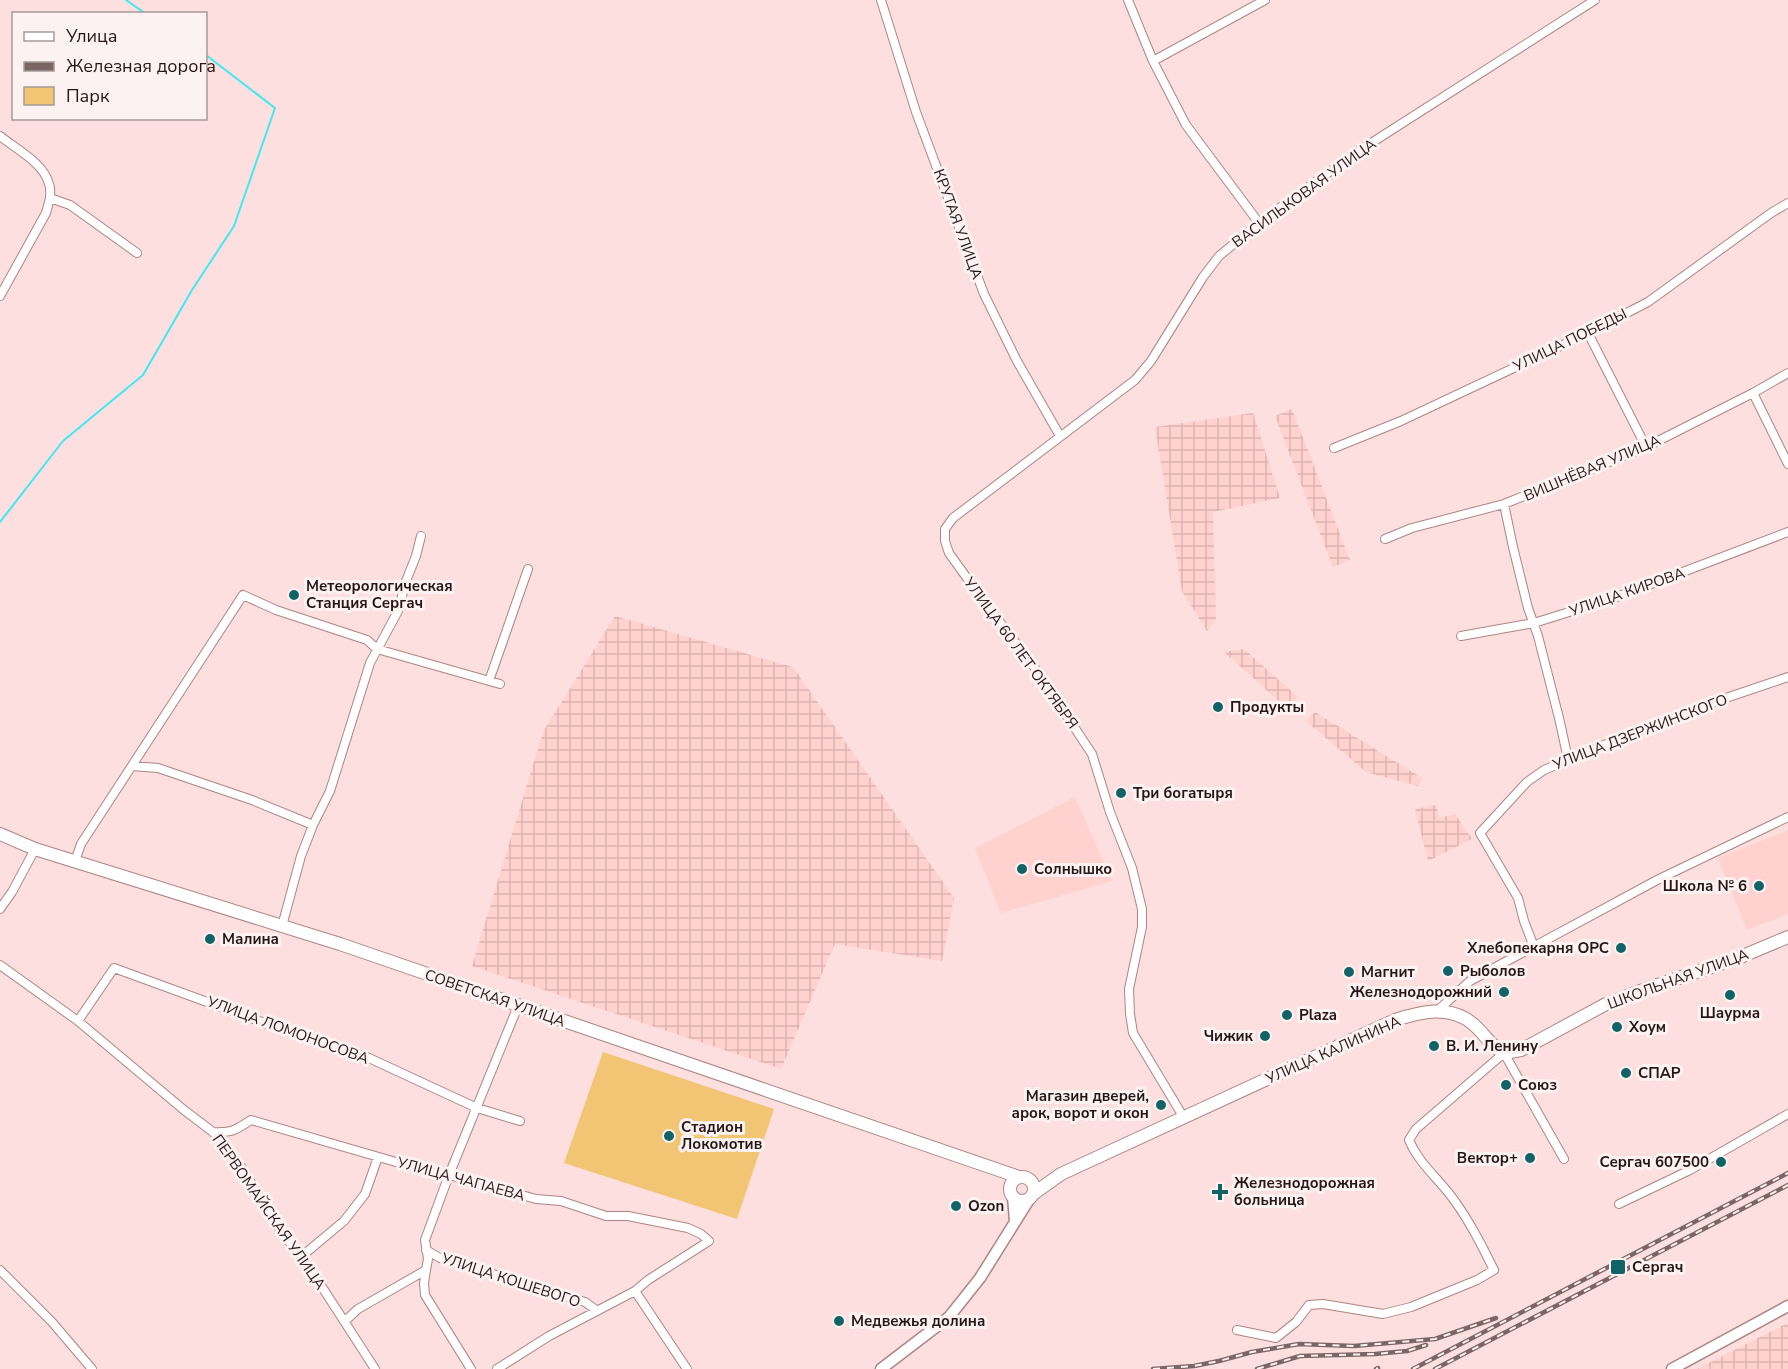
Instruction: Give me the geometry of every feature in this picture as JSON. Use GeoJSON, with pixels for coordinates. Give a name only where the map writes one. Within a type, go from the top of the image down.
{"type":"FeatureCollection","features":[{"type":"Feature","properties":{"kind":"main road","name":"СОВЕТСКАЯ УЛИЦА"},"geometry":{"type":"LineString","coordinates":[[0,834],[35,849],[282,926],[1024,1178]]}},
{"type":"Feature","properties":{"kind":"main road","name":"ШКОЛЬНАЯ УЛИЦА"},"geometry":{"type":"LineString","coordinates":[[1504,1053],[1521,1050],[1606,1004],[1738,958],[1788,937]]}},
{"type":"Feature","properties":{"kind":"main road","name":"УЛИЦА КАЛИНИНА"},"geometry":{"type":"LineString","coordinates":[[1061,1174],[1395,1020],[1422,1012],[1437,1011]]}},
{"type":"Feature","properties":{"kind":"main road"},"geometry":{"type":"LineString","coordinates":[[1437,1011],[1460,1016],[1473,1023],[1493,1047],[1504,1053]]}},
{"type":"Feature","properties":{"kind":"main road","name":"СОВЕТСКАЯ УЛИЦА"},"geometry":{"type":"LineString","coordinates":[[990,1166],[1012,1192]]}},
{"type":"Feature","properties":{"kind":"main road"},"geometry":{"type":"LineString","coordinates":[[1061,1174],[1031,1196],[1021,1200],[1012,1192],[1012,1183],[1024,1178],[1061,1174]]}},
{"type":"Feature","properties":{"kind":"main road"},"geometry":{"type":"LineString","coordinates":[[1024,1178],[1034,1185],[1031,1196]]}},
{"type":"Feature","properties":{"kind":"street","name":"КРУТАЯ УЛИЦА"},"geometry":{"type":"LineString","coordinates":[[881,0],[916,112],[984,294],[1017,361],[1060,436]]}},
{"type":"Feature","properties":{"kind":"street"},"geometry":{"type":"LineString","coordinates":[[1128,0],[1153,61],[1186,125],[1258,223]]}},
{"type":"Feature","properties":{"kind":"street"},"geometry":{"type":"LineString","coordinates":[[1153,61],[1265,0]]}},
{"type":"Feature","properties":{"kind":"street","name":"ВАСИЛЬКОВАЯ УЛИЦА"},"geometry":{"type":"LineString","coordinates":[[1060,436],[1135,380],[1151,361],[1203,277],[1219,256],[1258,223],[1354,154],[1595,0]]}},
{"type":"Feature","properties":{"kind":"street"},"geometry":{"type":"LineString","coordinates":[[0,136],[38,165],[47,176],[50,185],[50,198],[46,213],[0,296]]}},
{"type":"Feature","properties":{"kind":"street"},"geometry":{"type":"LineString","coordinates":[[50,198],[70,205],[137,253]]}},
{"type":"Feature","properties":{"kind":"street","name":"УЛИЦА ПОБЕДЫ"},"geometry":{"type":"LineString","coordinates":[[1334,448],[1401,421],[1588,333],[1648,302],[1788,203]]}},
{"type":"Feature","properties":{"kind":"street"},"geometry":{"type":"LineString","coordinates":[[1588,333],[1646,447]]}},
{"type":"Feature","properties":{"kind":"street","name":"ВИШНЁВАЯ УЛИЦА"},"geometry":{"type":"LineString","coordinates":[[1386,539],[1412,528],[1504,504],[1646,447],[1788,373]]}},
{"type":"Feature","properties":{"kind":"street"},"geometry":{"type":"LineString","coordinates":[[1753,393],[1788,464]]}},
{"type":"Feature","properties":{"kind":"street","name":"УЛИЦА 60 ЛЕТ ОКТЯБРЯ"},"geometry":{"type":"LineString","coordinates":[[1060,436],[953,518],[945,529],[945,541],[949,553],[1035,668],[1092,754],[1131,868],[1142,909],[1142,927],[1129,989],[1133,1033],[1184,1118]]}},
{"type":"Feature","properties":{"kind":"street"},"geometry":{"type":"LineString","coordinates":[[1504,504],[1528,608],[1534,623],[1568,759]]}},
{"type":"Feature","properties":{"kind":"street","name":"УЛИЦА КИРОВА"},"geometry":{"type":"LineString","coordinates":[[1461,636],[1534,623],[1617,597],[1788,532]]}},
{"type":"Feature","properties":{"kind":"street"},"geometry":{"type":"LineString","coordinates":[[282,926],[301,856],[330,791],[370,663],[398,611],[405,581],[416,556],[421,536]]}},
{"type":"Feature","properties":{"kind":"street"},"geometry":{"type":"LineString","coordinates":[[489,681],[528,569]]}},
{"type":"Feature","properties":{"kind":"street"},"geometry":{"type":"LineString","coordinates":[[75,861],[81,844],[243,595],[276,610],[367,640],[377,649],[500,684]]}},
{"type":"Feature","properties":{"kind":"street","name":"УЛИЦА ДЗЕРЖИНСКОГО"},"geometry":{"type":"LineString","coordinates":[[1534,947],[1518,898],[1480,833],[1527,782],[1544,770],[1568,759],[1645,728],[1788,677]]}},
{"type":"Feature","properties":{"kind":"street"},"geometry":{"type":"LineString","coordinates":[[132,766],[158,768],[252,800],[313,825]]}},
{"type":"Feature","properties":{"kind":"street"},"geometry":{"type":"LineString","coordinates":[[1437,1011],[1470,981],[1659,879],[1788,817]]}},
{"type":"Feature","properties":{"kind":"street"},"geometry":{"type":"LineString","coordinates":[[0,909],[35,849]]}},
{"type":"Feature","properties":{"kind":"street","name":"ПЕРВОМАЙСКАЯ УЛИЦА"},"geometry":{"type":"LineString","coordinates":[[0,965],[78,1021],[213,1132],[242,1168],[284,1236],[302,1256],[375,1369]]}},
{"type":"Feature","properties":{"kind":"street","name":"УЛИЦА ЛОМОНОСОВА"},"geometry":{"type":"LineString","coordinates":[[78,1021],[114,968],[281,1029],[369,1058],[477,1108],[520,1121]]}},
{"type":"Feature","properties":{"kind":"street"},"geometry":{"type":"LineString","coordinates":[[471,1369],[425,1295],[424,1283],[428,1259],[425,1240],[518,1006]]}},
{"type":"Feature","properties":{"kind":"street"},"geometry":{"type":"LineString","coordinates":[[1237,1330],[1276,1338],[1296,1323],[1309,1305],[1323,1304],[1383,1314],[1411,1307],[1477,1280],[1494,1270],[1454,1200],[1415,1154],[1409,1140],[1416,1129],[1504,1053],[1564,1159]]}},
{"type":"Feature","properties":{"kind":"street"},"geometry":{"type":"LineString","coordinates":[[1619,1204],[1690,1170],[1788,1114]]}},
{"type":"Feature","properties":{"kind":"street","name":"УЛИЦА ЧАПАЕВА"},"geometry":{"type":"LineString","coordinates":[[213,1132],[228,1133],[251,1120],[434,1173],[536,1199],[561,1201],[606,1216],[628,1216],[688,1228],[710,1241],[648,1280],[635,1291]]}},
{"type":"Feature","properties":{"kind":"street"},"geometry":{"type":"LineString","coordinates":[[302,1256],[344,1221],[365,1194],[378,1157]]}},
{"type":"Feature","properties":{"kind":"street"},"geometry":{"type":"LineString","coordinates":[[1012,1192],[1015,1222]]}},
{"type":"Feature","properties":{"kind":"street"},"geometry":{"type":"LineString","coordinates":[[881,1369],[949,1317],[980,1278],[1031,1196]]}},
{"type":"Feature","properties":{"kind":"street","name":"УЛИЦА КОШЕВОГО"},"geometry":{"type":"LineString","coordinates":[[426,1250],[440,1258],[585,1302],[596,1311]]}},
{"type":"Feature","properties":{"kind":"street"},"geometry":{"type":"LineString","coordinates":[[0,1270],[52,1322],[92,1369]]}},
{"type":"Feature","properties":{"kind":"street"},"geometry":{"type":"LineString","coordinates":[[345,1321],[358,1309],[426,1270]]}},
{"type":"Feature","properties":{"kind":"street"},"geometry":{"type":"LineString","coordinates":[[497,1369],[549,1336],[635,1291],[687,1369]]}},
{"type":"Feature","properties":{"kind":"street"},"geometry":{"type":"LineString","coordinates":[[1671,1369],[1788,1306]]}},
{"type":"Feature","properties":{"kind":"shaded area"},"geometry":{"type":"Polygon","coordinates":[[[1292,409],[1350,560],[1333,567],[1275,416],[1292,409]]]}},
{"type":"Feature","properties":{"kind":"shaded area"},"geometry":{"type":"Polygon","coordinates":[[[1253,413],[1280,498],[1213,512],[1216,619],[1207,631],[1182,591],[1155,427],[1253,413]]]}},
{"type":"Feature","properties":{"kind":"shaded area"},"geometry":{"type":"Polygon","coordinates":[[[615,616],[793,667],[954,898],[942,961],[835,944],[781,1069],[472,966],[543,732],[615,616]]]}},
{"type":"Feature","properties":{"kind":"shaded area"},"geometry":{"type":"Polygon","coordinates":[[[1244,649],[1298,697],[1289,710],[1224,652],[1244,649]]]}},
{"type":"Feature","properties":{"kind":"shaded area"},"geometry":{"type":"Polygon","coordinates":[[[1315,712],[1422,778],[1418,786],[1366,772],[1306,721],[1315,712]]]}},
{"type":"Feature","properties":{"kind":"shaded area"},"geometry":{"type":"Polygon","coordinates":[[[1075,797],[1112,881],[1001,913],[975,848],[1075,797]]]}},
{"type":"Feature","properties":{"kind":"shaded area"},"geometry":{"type":"Polygon","coordinates":[[[1436,805],[1439,818],[1455,814],[1472,839],[1428,861],[1415,809],[1436,805]]]}},
{"type":"Feature","properties":{"kind":"shaded area","name":"Школа № 6"},"geometry":{"type":"Polygon","coordinates":[[[1788,830],[1788,914],[1747,930],[1718,858],[1788,830]]]}},
{"type":"Feature","properties":{"kind":"shaded area"},"geometry":{"type":"Polygon","coordinates":[[[1788,1323],[1788,1369],[1697,1369],[1788,1323]]]}},
{"type":"Feature","properties":{"kind":"green space","name":"Стадион Локомотив"},"geometry":{"type":"Polygon","coordinates":[[[603,1052],[774,1109],[737,1219],[564,1163],[603,1052]]]}},
{"type":"Feature","properties":{"kind":"waterway"},"geometry":{"type":"LineString","coordinates":[[126,0],[143,12]]}},
{"type":"Feature","properties":{"kind":"waterway"},"geometry":{"type":"LineString","coordinates":[[0,522],[63,441],[143,375],[192,290],[234,226],[275,108],[207,56]]}},
{"type":"Feature","properties":{"kind":"railway"},"geometry":{"type":"LineString","coordinates":[[1413,1369],[1788,1173]]}},
{"type":"Feature","properties":{"kind":"railway"},"geometry":{"type":"LineString","coordinates":[[1435,1369],[1788,1185]]}},
{"type":"Feature","properties":{"kind":"railway"},"geometry":{"type":"LineString","coordinates":[[1153,1369],[1194,1366],[1252,1352],[1299,1344],[1354,1346],[1435,1339],[1496,1318]]}},
{"type":"Feature","properties":{"kind":"railway"},"geometry":{"type":"LineString","coordinates":[[1257,1369],[1300,1356],[1375,1354],[1407,1351],[1426,1345]]}},
{"type":"Feature","properties":{"kind":"place","name":"Метеорологическая Станция Сергач"},"geometry":{"type":"Point","coordinates":[294,595]}},
{"type":"Feature","properties":{"kind":"place","name":"Продукты"},"geometry":{"type":"Point","coordinates":[1218,707]}},
{"type":"Feature","properties":{"kind":"place","name":"Три богатыря"},"geometry":{"type":"Point","coordinates":[1121,793]}},
{"type":"Feature","properties":{"kind":"place","name":"Солнышко"},"geometry":{"type":"Point","coordinates":[1022,869]}},
{"type":"Feature","properties":{"kind":"place","name":"Школа № 6"},"geometry":{"type":"Point","coordinates":[1759,886]}},
{"type":"Feature","properties":{"kind":"place","name":"Малина"},"geometry":{"type":"Point","coordinates":[210,939]}},
{"type":"Feature","properties":{"kind":"place","name":"Хлебопекарня ОРС"},"geometry":{"type":"Point","coordinates":[1621,948]}},
{"type":"Feature","properties":{"kind":"place","name":"Рыболов"},"geometry":{"type":"Point","coordinates":[1448,971]}},
{"type":"Feature","properties":{"kind":"place","name":"Магнит"},"geometry":{"type":"Point","coordinates":[1349,972]}},
{"type":"Feature","properties":{"kind":"place","name":"Железнодорожний"},"geometry":{"type":"Point","coordinates":[1504,992]}},
{"type":"Feature","properties":{"kind":"place","name":"Шаурма"},"geometry":{"type":"Point","coordinates":[1730,995]}},
{"type":"Feature","properties":{"kind":"place","name":"Plaza"},"geometry":{"type":"Point","coordinates":[1287,1015]}},
{"type":"Feature","properties":{"kind":"place","name":"Хоум"},"geometry":{"type":"Point","coordinates":[1617,1027]}},
{"type":"Feature","properties":{"kind":"place","name":"Чижик"},"geometry":{"type":"Point","coordinates":[1265,1036]}},
{"type":"Feature","properties":{"kind":"place","name":"В. И. Ленину"},"geometry":{"type":"Point","coordinates":[1434,1046]}},
{"type":"Feature","properties":{"kind":"place","name":"СПАР"},"geometry":{"type":"Point","coordinates":[1626,1073]}},
{"type":"Feature","properties":{"kind":"place","name":"Союз"},"geometry":{"type":"Point","coordinates":[1506,1085]}},
{"type":"Feature","properties":{"kind":"place","name":"Магазин дверей, арок, ворот и окон"},"geometry":{"type":"Point","coordinates":[1161,1105]}},
{"type":"Feature","properties":{"kind":"place","name":"Стадион Локомотив"},"geometry":{"type":"Point","coordinates":[669,1136]}},
{"type":"Feature","properties":{"kind":"place","name":"Вектор+"},"geometry":{"type":"Point","coordinates":[1530,1158]}},
{"type":"Feature","properties":{"kind":"place","name":"Сергач 607500"},"geometry":{"type":"Point","coordinates":[1721,1162]}},
{"type":"Feature","properties":{"kind":"place","name":"Железнодорожная больница"},"geometry":{"type":"Point","coordinates":[1220,1192]}},
{"type":"Feature","properties":{"kind":"place","name":"Ozon"},"geometry":{"type":"Point","coordinates":[956,1206]}},
{"type":"Feature","properties":{"kind":"place","name":"Сергач"},"geometry":{"type":"Point","coordinates":[1618,1267]}},
{"type":"Feature","properties":{"kind":"place","name":"Медвежья долина"},"geometry":{"type":"Point","coordinates":[839,1321]}}]}
